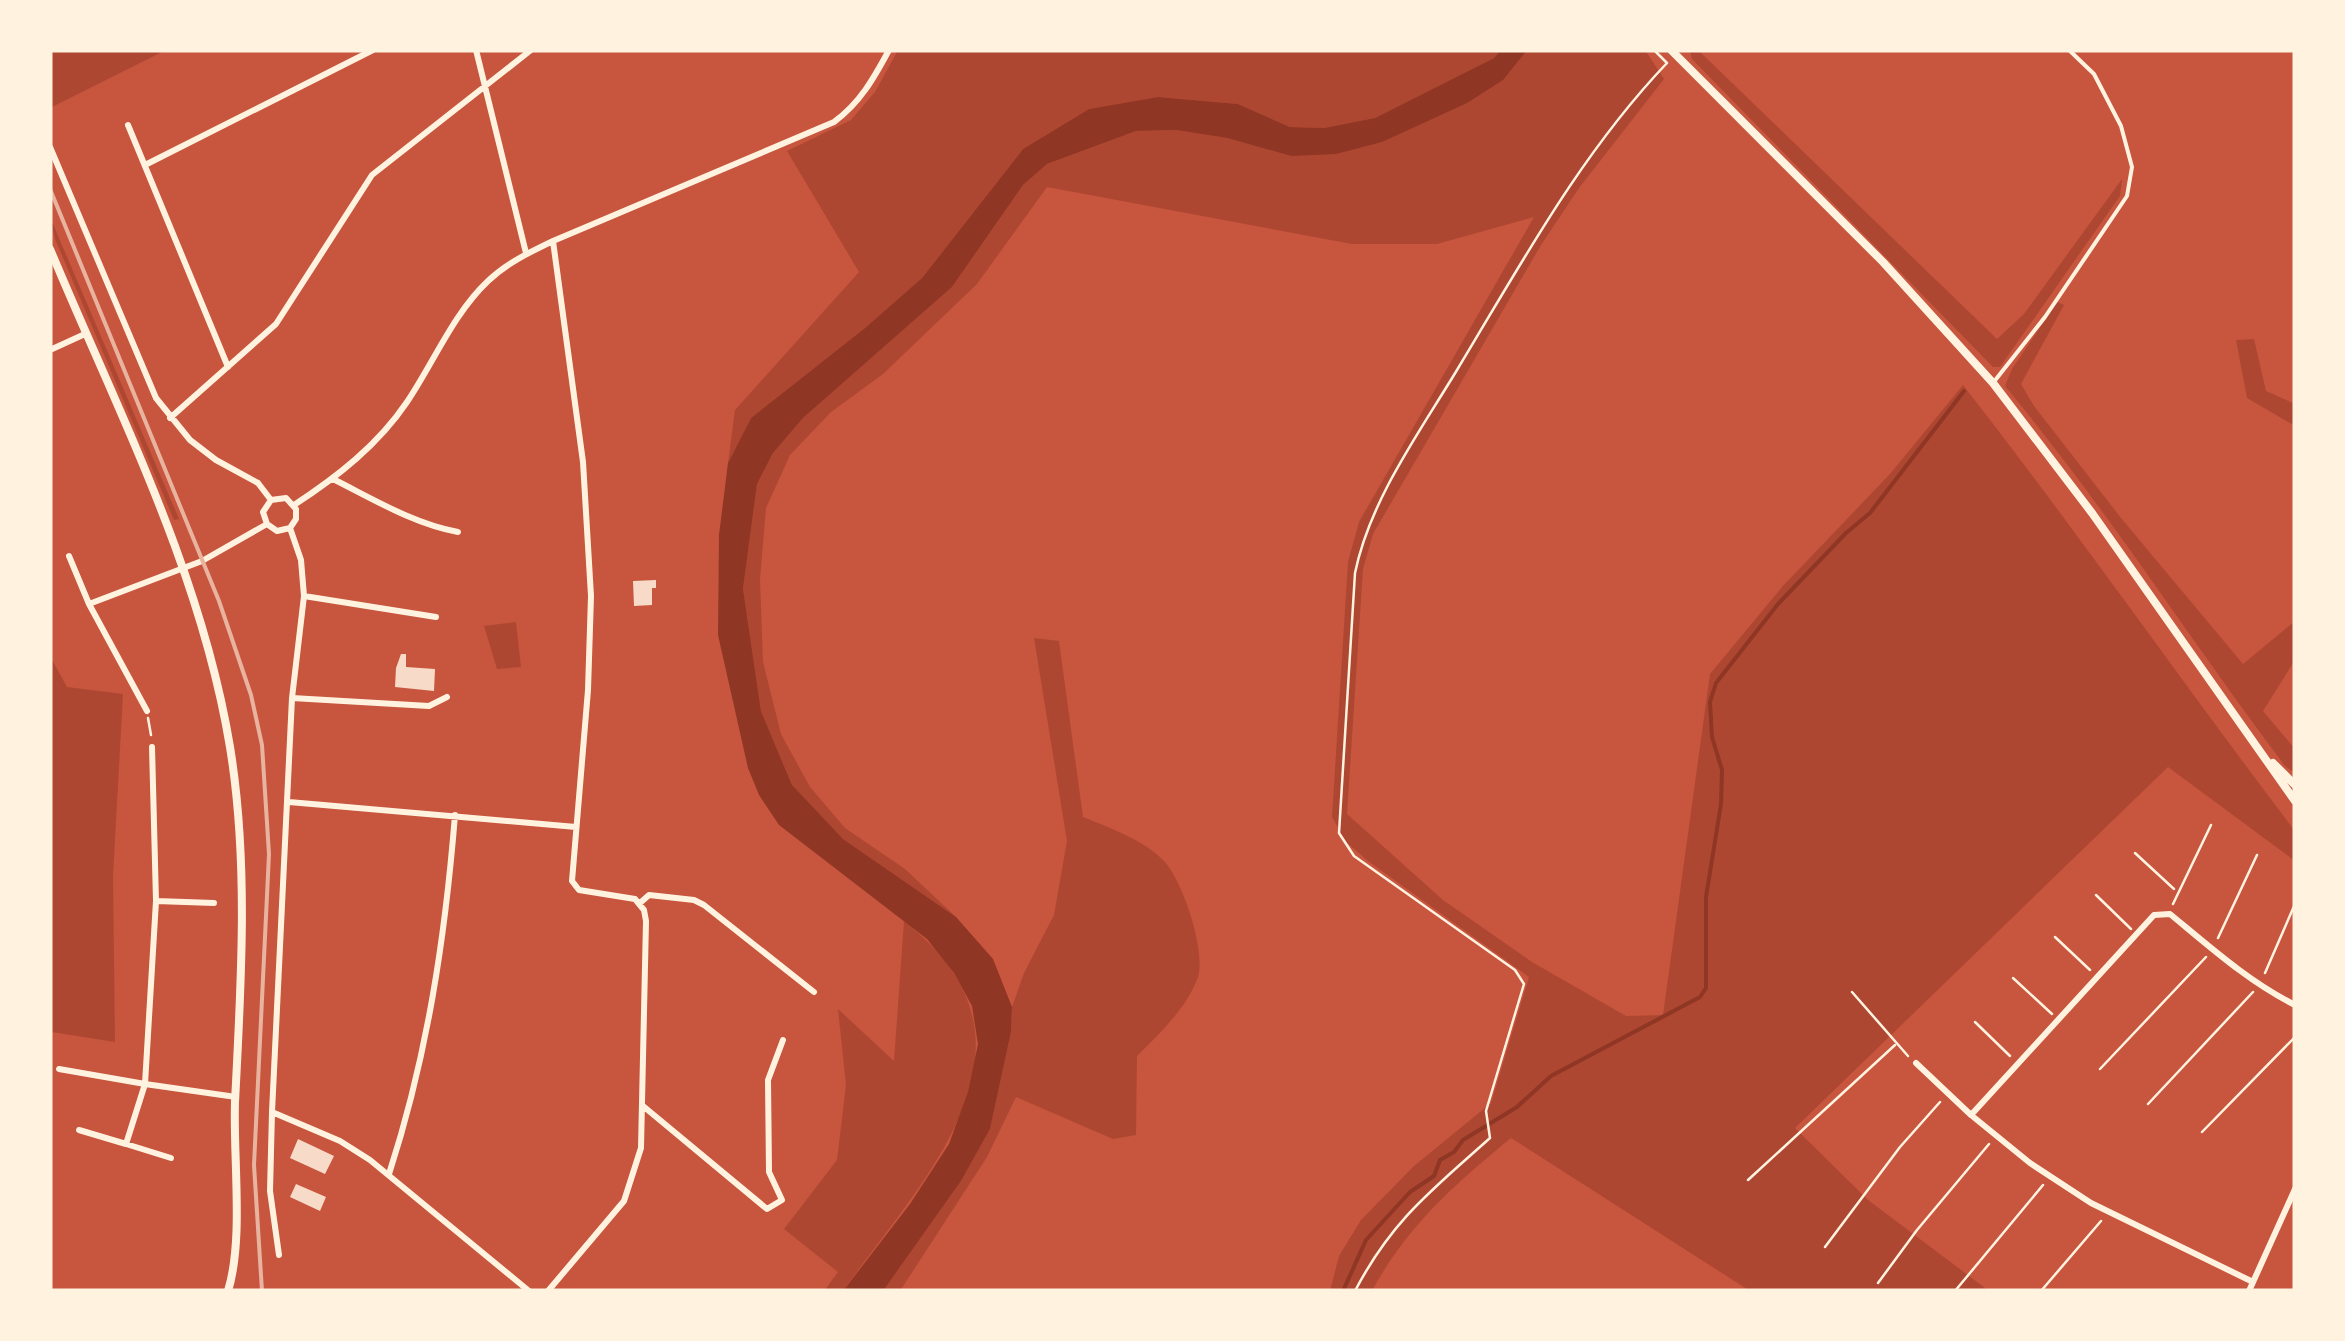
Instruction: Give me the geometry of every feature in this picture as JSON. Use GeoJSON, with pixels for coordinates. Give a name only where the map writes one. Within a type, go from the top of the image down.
{"type":"FeatureCollection","features":[{"type":"Feature","properties":{"kind":"street"},"geometry":{"type":"LineString","coordinates":[[145,166],[373,50]]}},
{"type":"Feature","properties":{"kind":"street"},"geometry":{"type":"LineString","coordinates":[[476,50],[526,254]]}},
{"type":"Feature","properties":{"kind":"street"},"geometry":{"type":"LineString","coordinates":[[170,418],[276,324],[372,175],[531,50]]}},
{"type":"Feature","properties":{"kind":"street"},"geometry":{"type":"LineString","coordinates":[[294,504],[333,479],[378,438],[406,404],[464,309],[487,281],[553,240],[834,122],[868,89],[889,50]]}},
{"type":"Feature","properties":{"kind":"street"},"geometry":{"type":"LineString","coordinates":[[1671,50],[1883,262],[1993,384],[2059,467],[2295,800]]}},
{"type":"Feature","properties":{"kind":"street"},"geometry":{"type":"LineString","coordinates":[[128,125],[228,366]]}},
{"type":"Feature","properties":{"kind":"street"},"geometry":{"type":"LineString","coordinates":[[50,148],[145,377],[170,418],[190,440],[258,484],[271,500]]}},
{"type":"Feature","properties":{"kind":"street"},"geometry":{"type":"LineString","coordinates":[[553,240],[583,462],[591,596],[588,690],[572,875],[575,887],[640,903]]}},
{"type":"Feature","properties":{"kind":"street"},"geometry":{"type":"LineString","coordinates":[[50,250],[146,472],[183,568],[218,684],[236,800],[241,979],[236,1236],[228,1291]]}},
{"type":"Feature","properties":{"kind":"street"},"geometry":{"type":"LineString","coordinates":[[50,350],[85,334]]}},
{"type":"Feature","properties":{"kind":"street"},"geometry":{"type":"LineString","coordinates":[[333,479],[391,508],[458,532]]}},
{"type":"Feature","properties":{"kind":"street"},"geometry":{"type":"LineString","coordinates":[[280,1256],[270,1191],[272,1112],[290,802],[292,698],[304,596],[301,560],[290,528],[297,514],[294,504],[286,498],[271,500],[263,512],[267,524],[277,530],[290,528]]}},
{"type":"Feature","properties":{"kind":"street"},"geometry":{"type":"LineString","coordinates":[[90,604],[222,552],[267,524]]}},
{"type":"Feature","properties":{"kind":"street"},"geometry":{"type":"LineString","coordinates":[[69,556],[147,711]]}},
{"type":"Feature","properties":{"kind":"street"},"geometry":{"type":"LineString","coordinates":[[304,596],[436,618]]}},
{"type":"Feature","properties":{"kind":"street"},"geometry":{"type":"LineString","coordinates":[[292,698],[429,706],[447,697]]}},
{"type":"Feature","properties":{"kind":"street"},"geometry":{"type":"LineString","coordinates":[[126,1144],[144,1084],[156,902],[152,747]]}},
{"type":"Feature","properties":{"kind":"street"},"geometry":{"type":"LineString","coordinates":[[2263,752],[2295,785]]}},
{"type":"Feature","properties":{"kind":"street"},"geometry":{"type":"LineString","coordinates":[[290,802],[576,827]]}},
{"type":"Feature","properties":{"kind":"street"},"geometry":{"type":"LineString","coordinates":[[389,1174],[424,1056],[456,815]]}},
{"type":"Feature","properties":{"kind":"street"},"geometry":{"type":"LineString","coordinates":[[640,903],[649,895],[704,904],[814,992]]}},
{"type":"Feature","properties":{"kind":"street"},"geometry":{"type":"LineString","coordinates":[[156,902],[214,903]]}},
{"type":"Feature","properties":{"kind":"street"},"geometry":{"type":"LineString","coordinates":[[548,1291],[624,1201],[640,1148],[646,921],[640,903]]}},
{"type":"Feature","properties":{"kind":"street"},"geometry":{"type":"LineString","coordinates":[[1971,1115],[2154,915],[2170,914],[2213,950],[2295,1005]]}},
{"type":"Feature","properties":{"kind":"street"},"geometry":{"type":"LineString","coordinates":[[642,1105],[766,1209],[782,1200],[768,1172],[768,1080],[782,1040]]}},
{"type":"Feature","properties":{"kind":"street"},"geometry":{"type":"LineString","coordinates":[[1916,1063],[1971,1115],[2051,1177],[2109,1212],[2253,1282]]}},
{"type":"Feature","properties":{"kind":"street"},"geometry":{"type":"LineString","coordinates":[[59,1069],[236,1097]]}},
{"type":"Feature","properties":{"kind":"street"},"geometry":{"type":"LineString","coordinates":[[272,1112],[340,1140],[389,1174],[529,1291]]}},
{"type":"Feature","properties":{"kind":"street"},"geometry":{"type":"LineString","coordinates":[[79,1130],[170,1158]]}},
{"type":"Feature","properties":{"kind":"street"},"geometry":{"type":"LineString","coordinates":[[2249,1291],[2295,1189]]}},
{"type":"Feature","properties":{"kind":"lane"},"geometry":{"type":"LineString","coordinates":[[1993,384],[2045,317],[2127,196],[2132,167],[2121,126],[2094,74],[2069,50]]}},
{"type":"Feature","properties":{"kind":"path"},"geometry":{"type":"LineString","coordinates":[[1355,1291],[1376,1251],[1406,1213],[1490,1138],[1486,1119],[1494,1079],[1524,984],[1515,970],[1354,856],[1339,833],[1355,572],[1361,541],[1421,430],[1542,226],[1667,62],[1654,50]]}},
{"type":"Feature","properties":{"kind":"path"},"geometry":{"type":"LineString","coordinates":[[147,711],[152,747]]}},
{"type":"Feature","properties":{"kind":"path"},"geometry":{"type":"LineString","coordinates":[[2170,914],[2177,891],[2211,824]]}},
{"type":"Feature","properties":{"kind":"path"},"geometry":{"type":"LineString","coordinates":[[2135,853],[2177,891]]}},
{"type":"Feature","properties":{"kind":"path"},"geometry":{"type":"LineString","coordinates":[[2100,1068],[2213,950],[2258,855]]}},
{"type":"Feature","properties":{"kind":"path"},"geometry":{"type":"LineString","coordinates":[[2096,895],[2136,934]]}},
{"type":"Feature","properties":{"kind":"path"},"geometry":{"type":"LineString","coordinates":[[2148,1104],[2260,984],[2295,904]]}},
{"type":"Feature","properties":{"kind":"path"},"geometry":{"type":"LineString","coordinates":[[2055,937],[2096,976]]}},
{"type":"Feature","properties":{"kind":"path"},"geometry":{"type":"LineString","coordinates":[[2013,978],[2057,1019]]}},
{"type":"Feature","properties":{"kind":"path"},"geometry":{"type":"LineString","coordinates":[[1852,992],[1916,1063]]}},
{"type":"Feature","properties":{"kind":"path"},"geometry":{"type":"LineString","coordinates":[[1975,1022],[2017,1062]]}},
{"type":"Feature","properties":{"kind":"path"},"geometry":{"type":"LineString","coordinates":[[2202,1132],[2295,1037]]}},
{"type":"Feature","properties":{"kind":"path"},"geometry":{"type":"LineString","coordinates":[[1748,1180],[1896,1045]]}},
{"type":"Feature","properties":{"kind":"path"},"geometry":{"type":"LineString","coordinates":[[1825,1248],[1900,1146],[1948,1093]]}},
{"type":"Feature","properties":{"kind":"path"},"geometry":{"type":"LineString","coordinates":[[1878,1283],[1997,1136]]}},
{"type":"Feature","properties":{"kind":"path"},"geometry":{"type":"LineString","coordinates":[[1955,1291],[2051,1177]]}},
{"type":"Feature","properties":{"kind":"path"},"geometry":{"type":"LineString","coordinates":[[2041,1291],[2109,1212]]}},
{"type":"Feature","properties":{"kind":"shaded area"},"geometry":{"type":"Polygon","coordinates":[[[50,50],[166,50],[50,108],[50,50]]]}},
{"type":"Feature","properties":{"kind":"shaded area"},"geometry":{"type":"Polygon","coordinates":[[[898,50],[1501,50],[1494,58],[1375,118],[1324,128],[1290,127],[1238,104],[1159,97],[1089,109],[1023,149],[922,278],[751,418],[728,463],[735,410],[859,272],[787,151],[851,120],[875,92],[898,50]]]}},
{"type":"Feature","properties":{"kind":"shaded area"},"geometry":{"type":"Polygon","coordinates":[[[1501,50],[1527,50],[1503,80],[1467,103],[1382,142],[1336,154],[1291,156],[1227,138],[1176,130],[1136,131],[1047,164],[1023,185],[952,287],[803,418],[773,453],[757,484],[743,589],[761,711],[792,785],[843,839],[956,917],[993,959],[1012,1007],[1011,1032],[990,1129],[961,1181],[883,1291],[843,1291],[910,1204],[949,1144],[968,1092],[978,1044],[972,1006],[954,973],[927,939],[779,825],[759,795],[748,768],[718,635],[719,535],[728,463],[751,418],[922,278],[1023,149],[1089,109],[1158,97],[1238,104],[1290,127],[1324,128],[1375,118],[1494,58],[1501,50]]]}},
{"type":"Feature","properties":{"kind":"shaded area"},"geometry":{"type":"Polygon","coordinates":[[[1527,50],[1645,50],[1664,79],[1579,188],[1541,245],[1373,534],[1363,569],[1347,814],[1443,900],[1532,962],[1626,1016],[1663,1015],[1710,674],[1782,587],[1890,474],[1963,385],[2295,831],[2295,861],[2168,767],[1795,1128],[1868,1200],[1989,1291],[1750,1291],[1511,1138],[1416,1226],[1372,1291],[1330,1291],[1339,1256],[1361,1220],[1414,1166],[1491,1103],[1529,977],[1368,861],[1346,842],[1332,817],[1348,562],[1359,522],[1534,217],[1437,244],[1352,244],[1047,187],[977,284],[883,374],[831,412],[790,455],[766,508],[760,579],[763,662],[781,734],[810,787],[845,828],[905,869],[956,917],[843,839],[819,815],[792,785],[761,711],[743,589],[757,484],[773,453],[803,418],[952,287],[1023,185],[1047,164],[1136,131],[1176,130],[1227,138],[1291,156],[1527,50]]]}},
{"type":"Feature","properties":{"kind":"shaded area"},"geometry":{"type":"Polygon","coordinates":[[[1690,50],[1698,50],[1997,339],[2024,314],[2122,179],[2120,196],[2000,367],[1993,367],[1692,59],[1690,50]]]}},
{"type":"Feature","properties":{"kind":"shaded area"},"geometry":{"type":"Polygon","coordinates":[[[50,217],[179,519],[174,520],[55,239],[50,217]]]}},
{"type":"Feature","properties":{"kind":"shaded area"},"geometry":{"type":"Polygon","coordinates":[[[2057,302],[2064,305],[2021,384],[2121,518],[2243,664],[2295,621],[2295,660],[2263,711],[2295,749],[2295,773],[2285,766],[2078,478],[2005,386],[2057,302]]]}},
{"type":"Feature","properties":{"kind":"shaded area"},"geometry":{"type":"Polygon","coordinates":[[[2254,339],[2266,391],[2295,404],[2295,426],[2247,398],[2236,340],[2254,339]]]}},
{"type":"Feature","properties":{"kind":"shaded area"},"geometry":{"type":"Polygon","coordinates":[[[516,622],[521,667],[497,669],[484,626],[516,622]]]}},
{"type":"Feature","properties":{"kind":"shaded area"},"geometry":{"type":"Polygon","coordinates":[[[1034,638],[1059,641],[1083,817],[1126,835],[1164,861],[1185,900],[1196,934],[1198,977],[1180,1010],[1137,1056],[1136,1135],[1113,1139],[1016,1097],[987,1157],[900,1291],[883,1291],[961,1181],[990,1129],[1011,1032],[1012,1007],[1024,973],[1054,915],[1067,841],[1034,638]]]}},
{"type":"Feature","properties":{"kind":"shaded area"},"geometry":{"type":"Polygon","coordinates":[[[50,656],[67,687],[123,694],[113,876],[115,1042],[52,1032],[50,1123],[50,656]]]}},
{"type":"Feature","properties":{"kind":"shaded area"},"geometry":{"type":"Polygon","coordinates":[[[904,921],[950,967],[972,1014],[975,1061],[963,1109],[909,1202],[843,1291],[824,1291],[838,1272],[784,1229],[837,1160],[846,1085],[838,1009],[894,1061],[904,921]]]}},
{"type":"Feature","properties":{"kind":"building"},"geometry":{"type":"Polygon","coordinates":[[[656,580],[652,605],[634,606],[633,581],[656,580]]]}},
{"type":"Feature","properties":{"kind":"building"},"geometry":{"type":"Polygon","coordinates":[[[401,654],[406,654],[406,667],[435,669],[434,691],[395,687],[401,654]]]}},
{"type":"Feature","properties":{"kind":"building"},"geometry":{"type":"Polygon","coordinates":[[[298,1139],[334,1156],[325,1174],[290,1158],[298,1139]]]}},
{"type":"Feature","properties":{"kind":"building"},"geometry":{"type":"Polygon","coordinates":[[[296,1184],[326,1197],[320,1211],[290,1197],[296,1184]]]}},
{"type":"Feature","properties":{"kind":"waterway"},"geometry":{"type":"LineString","coordinates":[[1343,1291],[1366,1240],[1410,1192],[1434,1176],[1440,1160],[1454,1152],[1463,1140],[1517,1107],[1551,1076],[1700,997],[1706,988],[1706,897],[1721,804],[1722,770],[1712,737],[1710,702],[1716,683],[1778,604],[1870,513],[1964,391]]}},
{"type":"Feature","properties":{"kind":"railway"},"geometry":{"type":"LineString","coordinates":[[50,189],[219,601],[251,695],[262,745],[269,854],[254,1165],[262,1291]]}}]}
